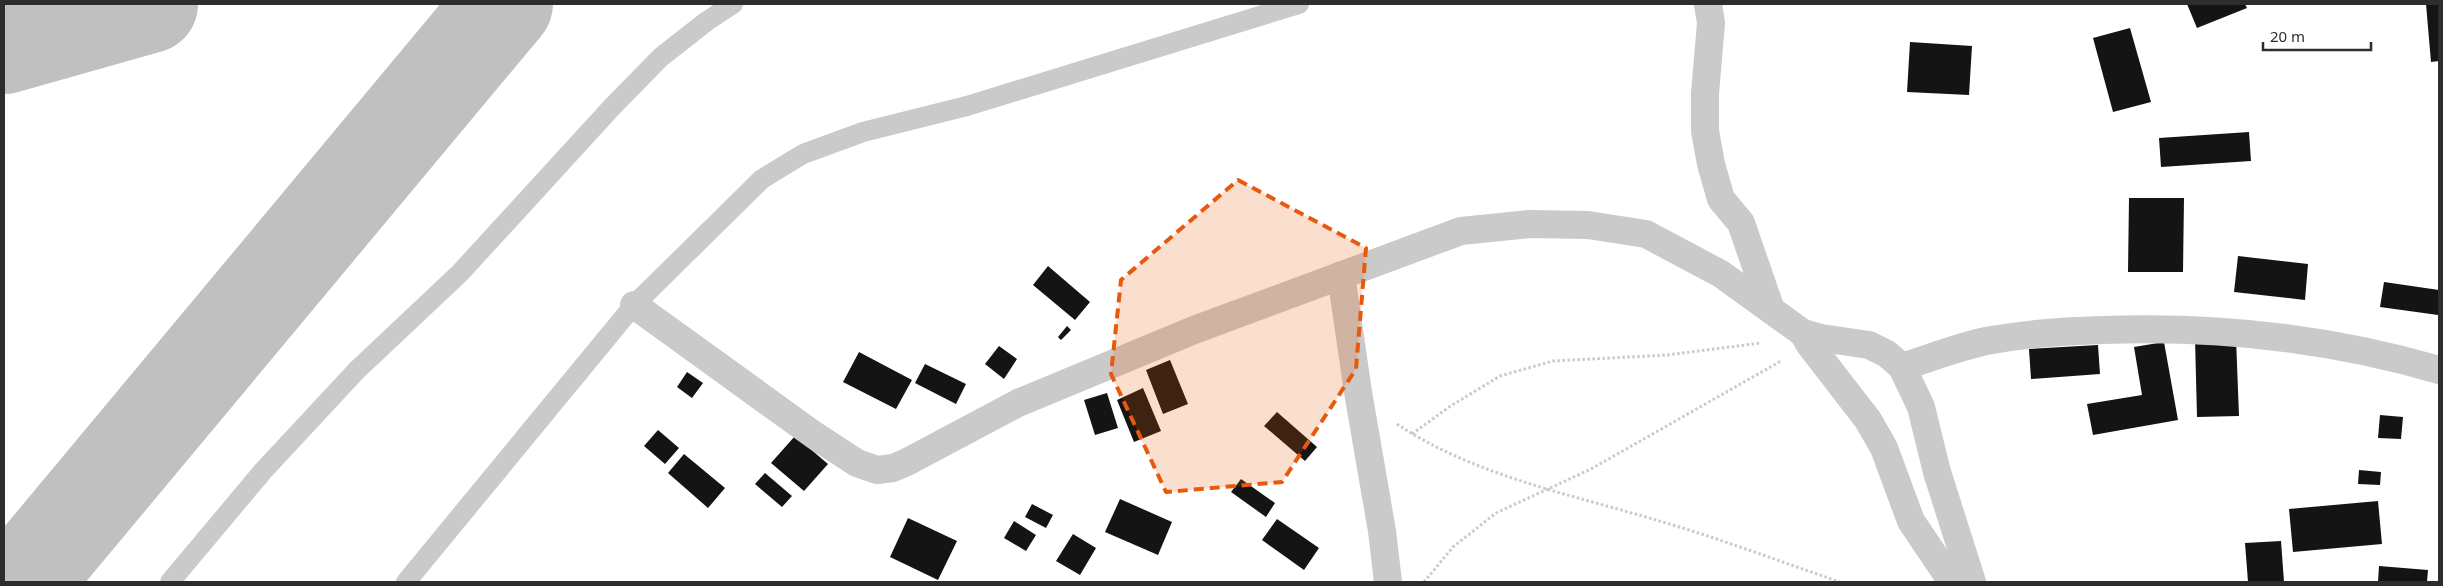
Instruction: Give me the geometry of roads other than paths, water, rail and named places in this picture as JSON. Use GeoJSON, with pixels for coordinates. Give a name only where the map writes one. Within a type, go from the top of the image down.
{"type":"FeatureCollection","features":[{"type":"Feature","properties":{"kind":"street"},"geometry":{"type":"LineString","coordinates":[[1708,4],[1710,23],[1704,93],[1705,131],[1711,164],[1721,199],[1741,223],[1771,310]]}},
{"type":"Feature","properties":{"kind":"street"},"geometry":{"type":"LineString","coordinates":[[634,305],[814,435],[858,463],[877,470],[893,468],[907,462],[1028,399],[1194,330],[1461,231],[1530,224],[1588,225],[1646,234],[1721,274],[1807,339],[1868,420],[1884,448],[1911,521],[1952,582]]}},
{"type":"Feature","properties":{"kind":"street"},"geometry":{"type":"LineString","coordinates":[[1341,275],[1358,392],[1382,531],[1388,582]]}},
{"type":"Feature","properties":{"kind":"street"},"geometry":{"type":"LineString","coordinates":[[1902,367],[1986,341],[2065,331],[2159,328],[2270,336],[2340,345],[2439,370]]}},
{"type":"Feature","properties":{"kind":"street"},"geometry":{"type":"LineString","coordinates":[[1807,339],[1821,338],[1869,345],[1887,354],[1902,367],[1921,408],[1937,472],[1972,582]]}},
{"type":"Feature","properties":{"kind":"lane"},"geometry":{"type":"LineString","coordinates":[[170,582],[263,471],[357,370],[460,273],[612,107],[661,57],[707,21],[733,4]]}},
{"type":"Feature","properties":{"kind":"lane"},"geometry":{"type":"LineString","coordinates":[[406,582],[634,305],[762,179],[803,154],[863,132],[977,103],[1300,4]]}}]}
